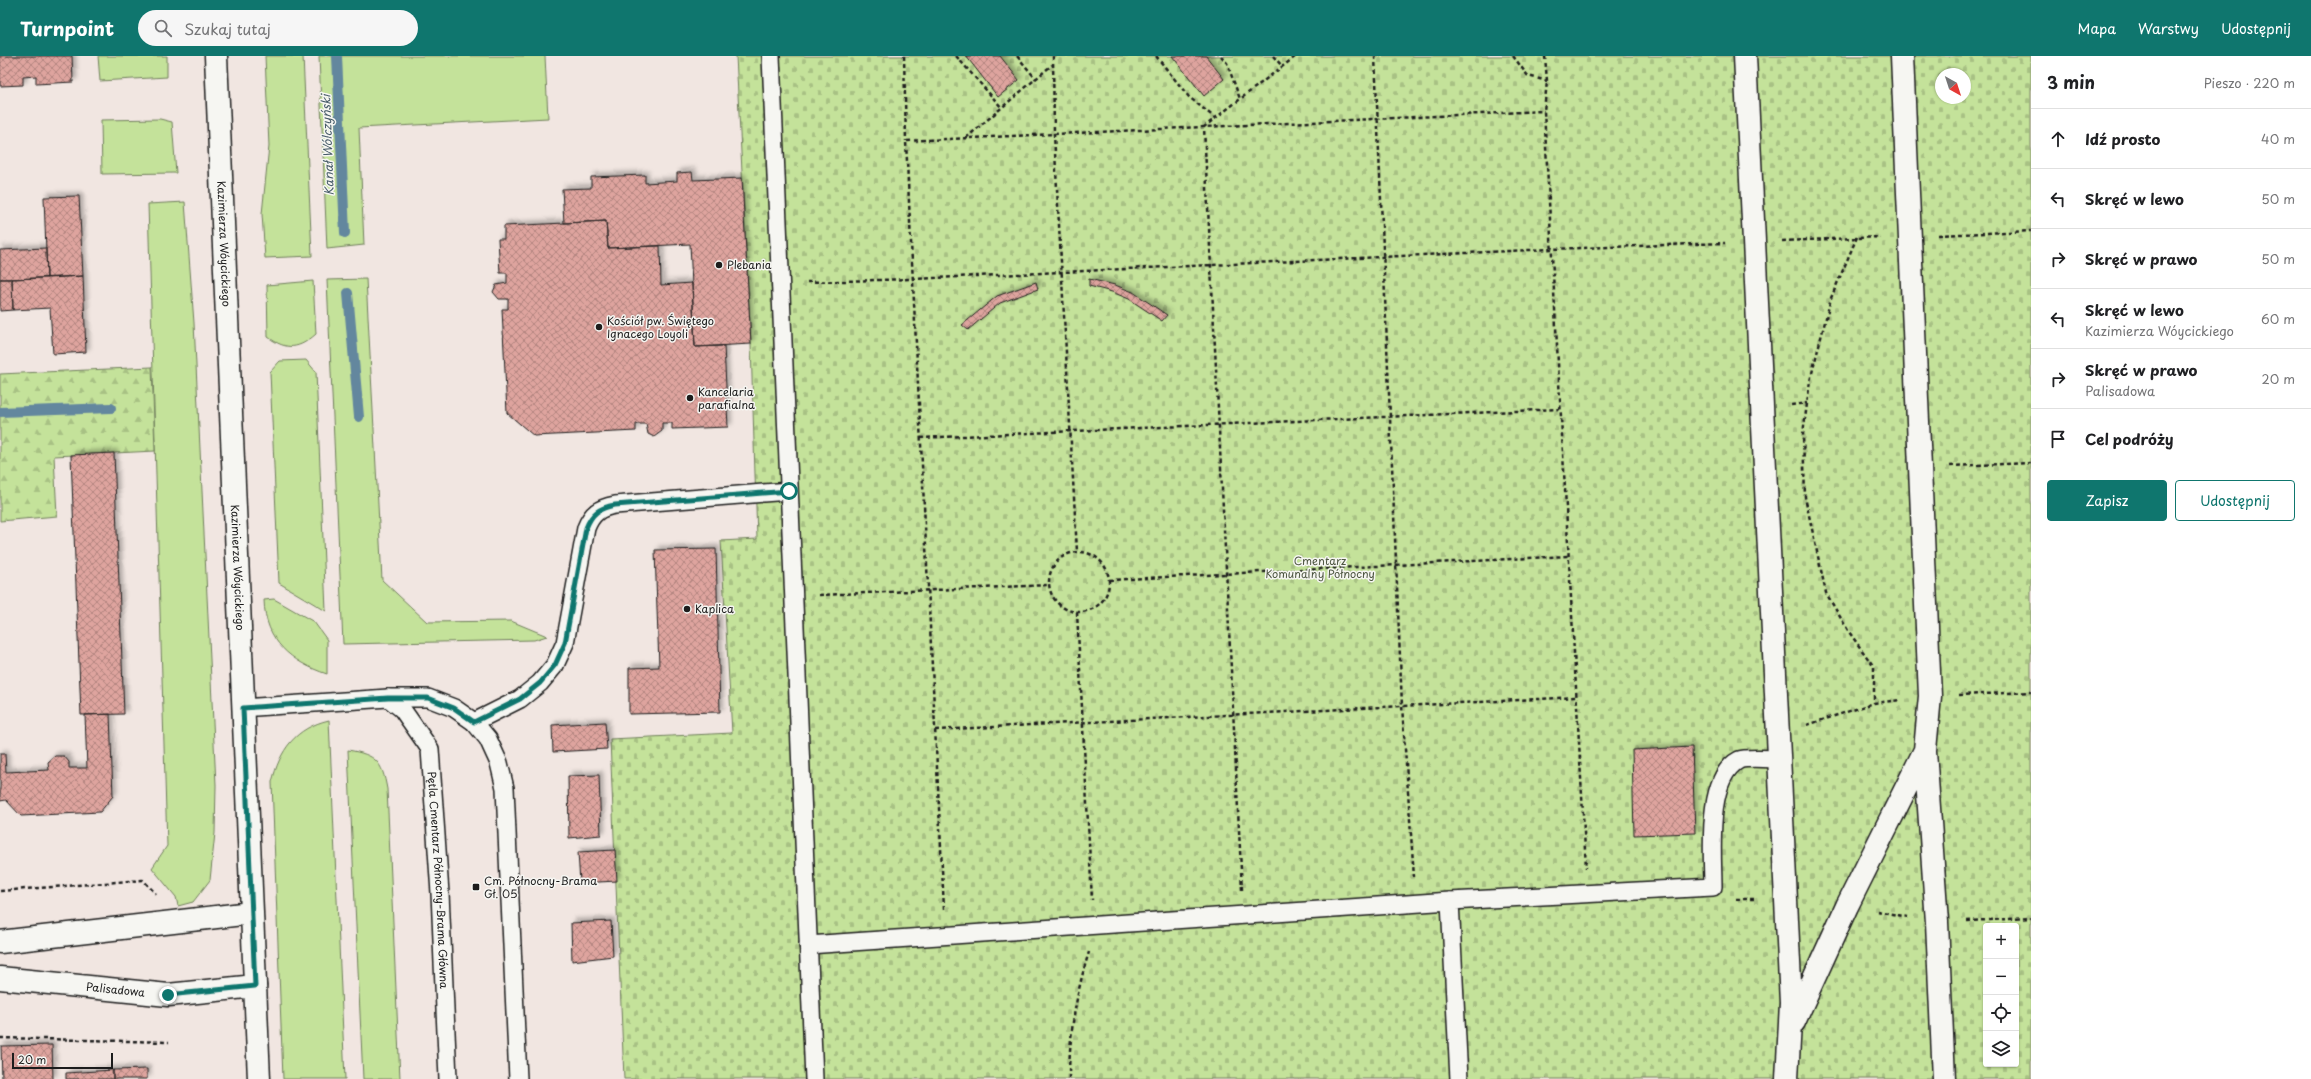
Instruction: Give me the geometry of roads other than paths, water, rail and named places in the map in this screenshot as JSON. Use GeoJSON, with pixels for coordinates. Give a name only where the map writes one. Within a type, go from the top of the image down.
{"type":"FeatureCollection","features":[{"type":"Feature","properties":{"kind":"street","name":"Kazimierza Wóycickiego"},"geometry":{"type":"LineString","coordinates":[[216,56],[259,1079]]}},
{"type":"Feature","properties":{"kind":"street"},"geometry":{"type":"LineString","coordinates":[[1744,56],[1791,1003],[1787,1079]]}},
{"type":"Feature","properties":{"kind":"street"},"geometry":{"type":"LineString","coordinates":[[1902,56],[1930,696],[1925,750],[1938,922],[1944,1079]]}},
{"type":"Feature","properties":{"kind":"street"},"geometry":{"type":"LineString","coordinates":[[1790,1033],[1847,906],[1925,750]]}},
{"type":"Feature","properties":{"kind":"street"},"geometry":{"type":"LineString","coordinates":[[0,942],[251,913]]}},
{"type":"Feature","properties":{"kind":"street","name":"Palisadowa"},"geometry":{"type":"LineString","coordinates":[[0,978],[168,995],[255,986]]}},
{"type":"Feature","properties":{"kind":"lane"},"geometry":{"type":"LineString","coordinates":[[771,56],[814,1079]]}},
{"type":"Feature","properties":{"kind":"lane"},"geometry":{"type":"LineString","coordinates":[[474,722],[520,699],[540,683],[555,665],[565,643],[586,528],[590,518],[597,510],[615,505],[789,491]]}},
{"type":"Feature","properties":{"kind":"lane"},"geometry":{"type":"LineString","coordinates":[[243,708],[388,698],[428,698],[454,708],[474,722],[488,739],[499,762],[505,788],[518,1079]]}},
{"type":"Feature","properties":{"kind":"lane","name":"Pętla Cmentarz Północny-Brama Główna"},"geometry":{"type":"LineString","coordinates":[[388,698],[402,709],[430,750],[440,893],[448,1079]]}},
{"type":"Feature","properties":{"kind":"lane"},"geometry":{"type":"LineString","coordinates":[[808,945],[1416,903],[1588,893],[1713,888],[1715,800],[1724,774],[1740,760],[1779,759]]}},
{"type":"Feature","properties":{"kind":"lane"},"geometry":{"type":"LineString","coordinates":[[1450,901],[1459,1079]]}},
{"type":"Feature","properties":{"kind":"waterway","name":"Kanał Wólczyński"},"geometry":{"type":"LineString","coordinates":[[337,56],[345,233]]}},
{"type":"Feature","properties":{"kind":"waterway","name":"Kanał Wólczyński"},"geometry":{"type":"LineString","coordinates":[[348,293],[359,417]]}},
{"type":"Feature","properties":{"kind":"waterway"},"geometry":{"type":"LineString","coordinates":[[0,412],[111,408]]}},
{"type":"Feature","properties":{"kind":"place","name":"Plebania"},"geometry":{"type":"Point","coordinates":[719,265]}},
{"type":"Feature","properties":{"kind":"place","name":"Kościół pw. Świętego Ignacego Loyoli"},"geometry":{"type":"Point","coordinates":[599,327]}},
{"type":"Feature","properties":{"kind":"place","name":"Kancelaria parafialna"},"geometry":{"type":"Point","coordinates":[690,398]}},
{"type":"Feature","properties":{"kind":"place","name":"Kaplica"},"geometry":{"type":"Point","coordinates":[687,609]}},
{"type":"Feature","properties":{"kind":"place","name":"Cm. Północny-Brama Gł. 05"},"geometry":{"type":"Point","coordinates":[476,887]}},
{"type":"Feature","properties":{"kind":"park label","name":"Cmentarz Komunalny Północny"},"geometry":{"type":"Point","coordinates":[1320,567]}}]}
